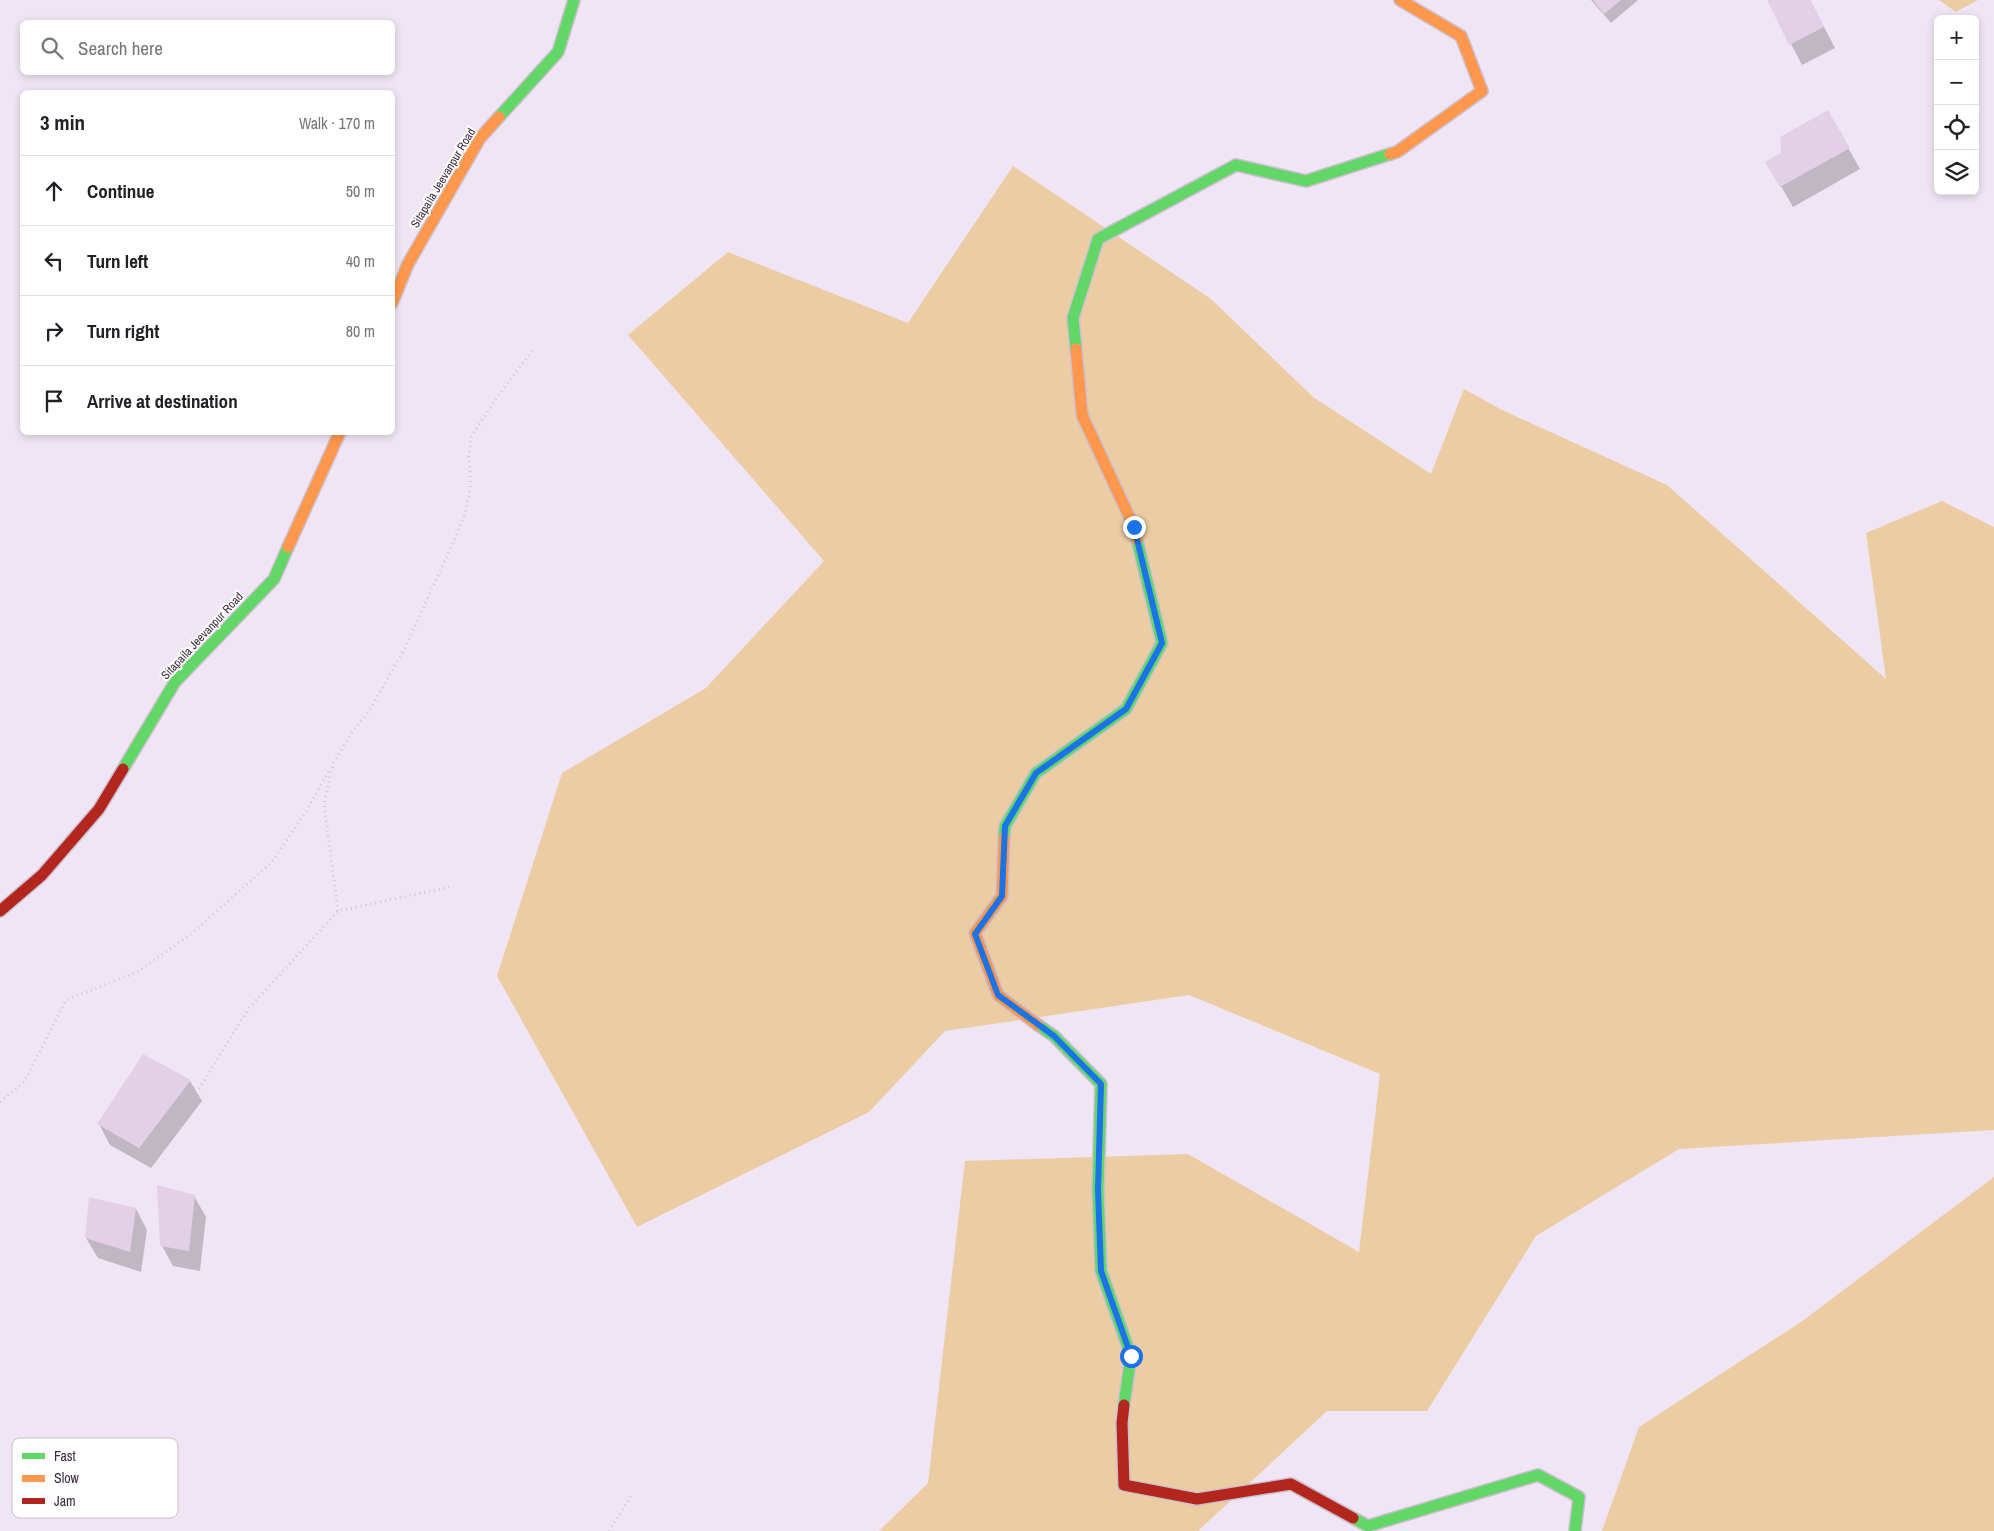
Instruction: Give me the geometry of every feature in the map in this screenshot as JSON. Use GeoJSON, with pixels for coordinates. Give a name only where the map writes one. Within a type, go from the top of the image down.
{"type":"FeatureCollection","features":[{"type":"Feature","properties":{"kind":"street","name":"Sitapaila Jeevanpur Road"},"geometry":{"type":"LineString","coordinates":[[395,296],[408,264],[480,138],[558,52],[574,0]]}},
{"type":"Feature","properties":{"kind":"street"},"geometry":{"type":"LineString","coordinates":[[1400,0],[1461,36],[1482,91],[1397,152],[1306,181],[1236,164],[1098,239],[1073,318],[1082,416],[1134,527],[1162,643],[1126,709],[1036,773],[1005,826],[1002,896],[975,934],[998,995],[1054,1036],[1101,1084],[1098,1190],[1101,1271],[1131,1356],[1122,1422],[1124,1485],[1197,1499],[1291,1484],[1368,1526],[1538,1475],[1579,1497],[1575,1531]]}},
{"type":"Feature","properties":{"kind":"street","name":"Sitapaila Jeevanpur Road"},"geometry":{"type":"LineString","coordinates":[[0,911],[42,875],[99,809],[175,682],[274,579],[339,435]]}},
{"type":"Feature","properties":{"kind":"path"},"geometry":{"type":"LineString","coordinates":[[0,1102],[24,1082],[66,1000],[137,972],[191,934],[272,862],[305,813],[351,734],[369,711],[405,648],[465,514],[471,484],[469,457],[471,437],[497,397],[532,351]]}},
{"type":"Feature","properties":{"kind":"path"},"geometry":{"type":"LineString","coordinates":[[333,764],[324,804],[338,912]]}},
{"type":"Feature","properties":{"kind":"path"},"geometry":{"type":"LineString","coordinates":[[199,1089],[249,1008],[338,912],[454,886]]}},
{"type":"Feature","properties":{"kind":"path"},"geometry":{"type":"LineString","coordinates":[[609,1531],[633,1492]]}},
{"type":"Feature","properties":{"kind":"shaded area"},"geometry":{"type":"Polygon","coordinates":[[[1939,0],[1978,0],[1956,12],[1939,0]]]}},
{"type":"Feature","properties":{"kind":"shaded area"},"geometry":{"type":"Polygon","coordinates":[[[1013,166],[1211,299],[1313,397],[1431,474],[1464,389],[1502,410],[1667,485],[1886,679],[1866,533],[1942,501],[1994,527],[1994,1130],[1679,1149],[1536,1236],[1427,1411],[1327,1411],[1198,1531],[879,1531],[928,1483],[965,1161],[1188,1154],[1359,1252],[1380,1074],[1189,995],[945,1031],[869,1112],[637,1227],[497,976],[562,773],[706,688],[824,561],[628,335],[728,252],[908,323],[1013,166]]]}},
{"type":"Feature","properties":{"kind":"shaded area"},"geometry":{"type":"Polygon","coordinates":[[[1994,1177],[1994,1531],[1602,1531],[1639,1427],[1801,1322],[1994,1177]]]}},
{"type":"Feature","properties":{"kind":"building"},"geometry":{"type":"Polygon","coordinates":[[[1593,0],[1621,0],[1604,14],[1593,0]]]}},
{"type":"Feature","properties":{"kind":"building"},"geometry":{"type":"Polygon","coordinates":[[[1767,0],[1810,0],[1824,27],[1789,45],[1767,0]]]}},
{"type":"Feature","properties":{"kind":"building"},"geometry":{"type":"Polygon","coordinates":[[[1828,110],[1850,148],[1780,187],[1765,162],[1781,153],[1780,137],[1828,110]]]}},
{"type":"Feature","properties":{"kind":"building"},"geometry":{"type":"Polygon","coordinates":[[[143,1054],[191,1080],[139,1148],[97,1124],[143,1054]]]}},
{"type":"Feature","properties":{"kind":"building"},"geometry":{"type":"Polygon","coordinates":[[[157,1185],[195,1195],[189,1251],[160,1246],[157,1185]]]}},
{"type":"Feature","properties":{"kind":"building"},"geometry":{"type":"Polygon","coordinates":[[[89,1197],[136,1208],[130,1252],[85,1238],[89,1197]]]}},
{"type":"Feature","properties":{"kind":"traffic: fast"},"geometry":{"type":"LineString","coordinates":[[499,117],[558,52],[574,0]]}},
{"type":"Feature","properties":{"kind":"traffic: fast"},"geometry":{"type":"LineString","coordinates":[[1076,349],[1073,318],[1098,239],[1236,165],[1306,181],[1390,154]]}},
{"type":"Feature","properties":{"kind":"traffic: fast"},"geometry":{"type":"LineString","coordinates":[[1004,838],[1005,826],[1036,773],[1126,709],[1162,643],[1137,540]]}},
{"type":"Feature","properties":{"kind":"traffic: fast"},"geometry":{"type":"LineString","coordinates":[[123,769],[175,682],[274,579],[288,547]]}},
{"type":"Feature","properties":{"kind":"traffic: fast"},"geometry":{"type":"LineString","coordinates":[[1038,1025],[1054,1036],[1101,1084],[1098,1190],[1101,1271],[1131,1356],[1124,1405]]}},
{"type":"Feature","properties":{"kind":"traffic: fast"},"geometry":{"type":"LineString","coordinates":[[1353,1518],[1368,1526],[1538,1475],[1579,1497],[1575,1531]]}},
{"type":"Feature","properties":{"kind":"traffic: slow"},"geometry":{"type":"LineString","coordinates":[[1390,154],[1397,152],[1482,91],[1461,36],[1400,0]]}},
{"type":"Feature","properties":{"kind":"traffic: slow"},"geometry":{"type":"LineString","coordinates":[[395,296],[408,264],[480,138],[499,117]]}},
{"type":"Feature","properties":{"kind":"traffic: slow"},"geometry":{"type":"LineString","coordinates":[[1076,349],[1082,415],[1134,527],[1137,540]]}},
{"type":"Feature","properties":{"kind":"traffic: slow"},"geometry":{"type":"LineString","coordinates":[[288,547],[339,435]]}},
{"type":"Feature","properties":{"kind":"traffic: slow"},"geometry":{"type":"LineString","coordinates":[[1004,838],[1002,896],[975,933],[998,995],[1038,1025]]}},
{"type":"Feature","properties":{"kind":"traffic: jam"},"geometry":{"type":"LineString","coordinates":[[0,911],[42,875],[99,809],[123,769]]}},
{"type":"Feature","properties":{"kind":"traffic: jam"},"geometry":{"type":"LineString","coordinates":[[1124,1405],[1122,1423],[1124,1485],[1197,1499],[1291,1484],[1353,1518]]}},
{"type":"Feature","properties":{"kind":"route"},"geometry":{"type":"LineString","coordinates":[[1131,1356],[1101,1271],[1098,1190],[1101,1084],[1054,1036],[998,995],[975,934],[1002,896],[1005,826],[1036,773],[1126,709],[1162,643],[1134,527]]}}]}
